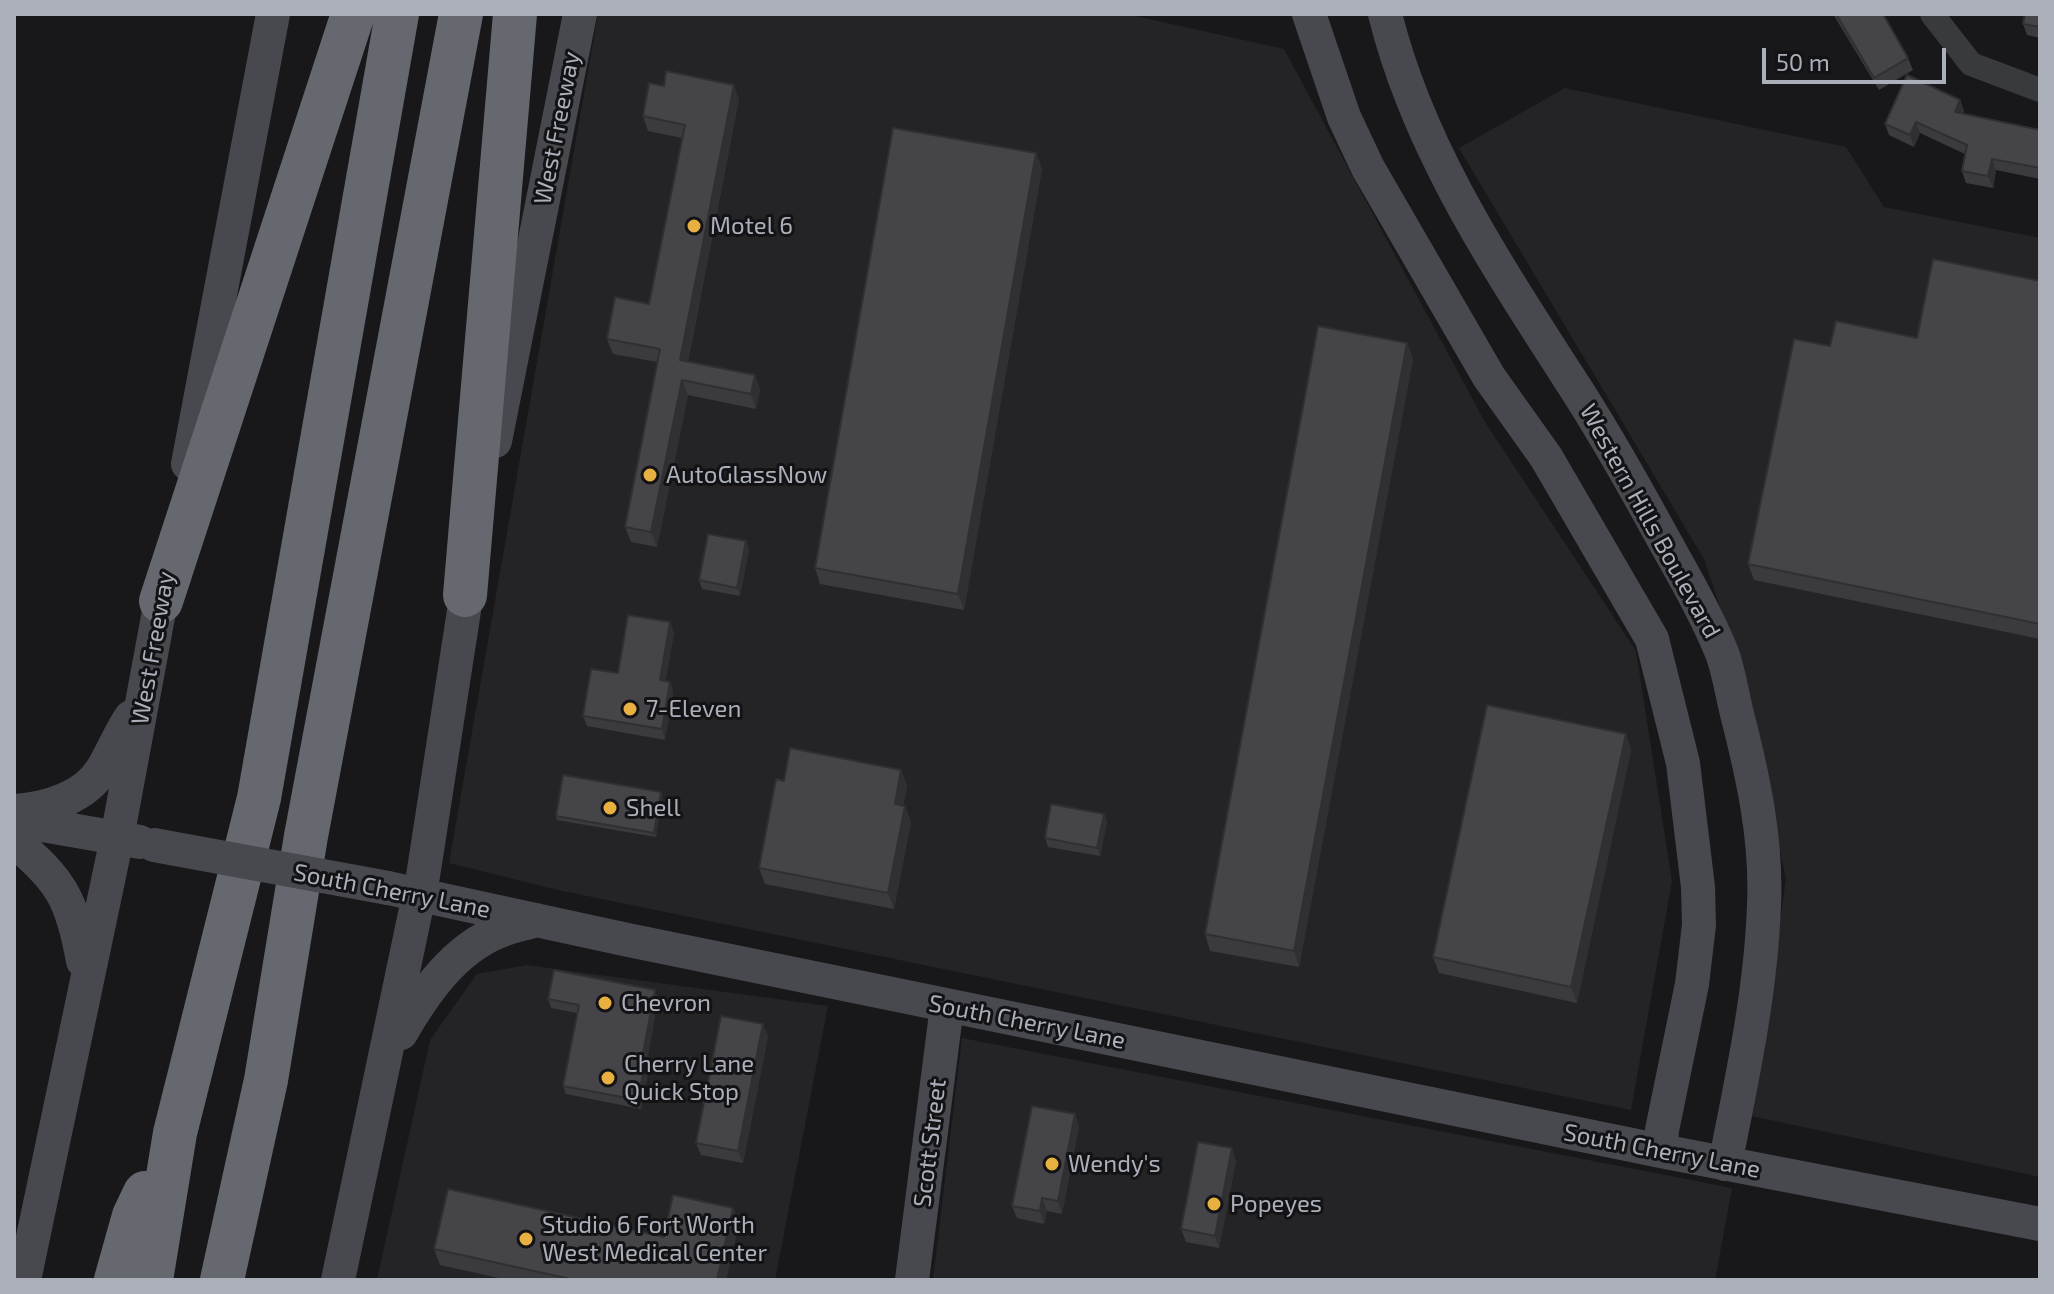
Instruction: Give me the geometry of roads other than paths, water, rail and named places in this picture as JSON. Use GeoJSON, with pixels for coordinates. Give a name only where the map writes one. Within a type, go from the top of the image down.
{"type":"FeatureCollection","features":[{"type":"Feature","properties":{"kind":"highway"},"geometry":{"type":"LineString","coordinates":[[161,601],[353,14]]}},
{"type":"Feature","properties":{"kind":"highway"},"geometry":{"type":"LineString","coordinates":[[151,1280],[175,1133],[259,798],[397,14]]}},
{"type":"Feature","properties":{"kind":"highway"},"geometry":{"type":"LineString","coordinates":[[222,1280],[266,1080],[306,836],[461,14]]}},
{"type":"Feature","properties":{"kind":"highway"},"geometry":{"type":"LineString","coordinates":[[465,595],[515,14]]}},
{"type":"Feature","properties":{"kind":"highway"},"geometry":{"type":"LineString","coordinates":[[253,1280],[273,1146],[266,1080]]}},
{"type":"Feature","properties":{"kind":"highway"},"geometry":{"type":"LineString","coordinates":[[116,1280],[134,1216],[175,1133]]}},
{"type":"Feature","properties":{"kind":"street","name":"West Freeway"},"geometry":{"type":"LineString","coordinates":[[24,1280],[117,838],[273,14]]}},
{"type":"Feature","properties":{"kind":"street","name":"West Freeway"},"geometry":{"type":"LineString","coordinates":[[338,1280],[386,1057],[404,891],[580,14]]}},
{"type":"Feature","properties":{"kind":"street"},"geometry":{"type":"LineString","coordinates":[[1309,14],[1344,117],[1368,168],[1489,377],[1546,457],[1652,639],[1683,763],[1698,887],[1699,925],[1692,984],[1662,1130],[1661,1151]]}},
{"type":"Feature","properties":{"kind":"street","name":"Western Hills Boulevard"},"geometry":{"type":"LineString","coordinates":[[1385,14],[1391,40],[1430,142],[1484,247],[1600,425],[1694,594],[1723,656],[1753,776],[1765,901],[1753,1015],[1725,1164]]}},
{"type":"Feature","properties":{"kind":"street"},"geometry":{"type":"LineString","coordinates":[[1932,14],[1971,64],[2040,90]]}},
{"type":"Feature","properties":{"kind":"street"},"geometry":{"type":"LineString","coordinates":[[14,811],[40,809],[91,784],[143,700]]}},
{"type":"Feature","properties":{"kind":"street","name":"South Cherry Lane"},"geometry":{"type":"LineString","coordinates":[[14,820],[404,891],[947,1006],[1725,1164],[2040,1224]]}},
{"type":"Feature","properties":{"kind":"street"},"geometry":{"type":"LineString","coordinates":[[14,841],[40,863],[60,886],[75,918],[86,981]]}},
{"type":"Feature","properties":{"kind":"street"},"geometry":{"type":"LineString","coordinates":[[386,1057],[426,990],[463,953],[498,931],[537,920]]}},
{"type":"Feature","properties":{"kind":"street","name":"Scott Street"},"geometry":{"type":"LineString","coordinates":[[912,1280],[947,1006]]}},
{"type":"Feature","properties":{"kind":"place","name":"Motel 6"},"geometry":{"type":"Point","coordinates":[694,226]}},
{"type":"Feature","properties":{"kind":"place","name":"AutoGlassNow"},"geometry":{"type":"Point","coordinates":[650,475]}},
{"type":"Feature","properties":{"kind":"place","name":"7-Eleven"},"geometry":{"type":"Point","coordinates":[630,709]}},
{"type":"Feature","properties":{"kind":"place","name":"Shell"},"geometry":{"type":"Point","coordinates":[610,808]}},
{"type":"Feature","properties":{"kind":"place","name":"Chevron"},"geometry":{"type":"Point","coordinates":[605,1003]}},
{"type":"Feature","properties":{"kind":"place","name":"Cherry Lane Quick Stop"},"geometry":{"type":"Point","coordinates":[608,1078]}},
{"type":"Feature","properties":{"kind":"place","name":"Wendy's"},"geometry":{"type":"Point","coordinates":[1052,1164]}},
{"type":"Feature","properties":{"kind":"place","name":"Popeyes"},"geometry":{"type":"Point","coordinates":[1214,1204]}},
{"type":"Feature","properties":{"kind":"place","name":"Studio 6 Fort Worth West Medical Center"},"geometry":{"type":"Point","coordinates":[526,1239]}}]}
